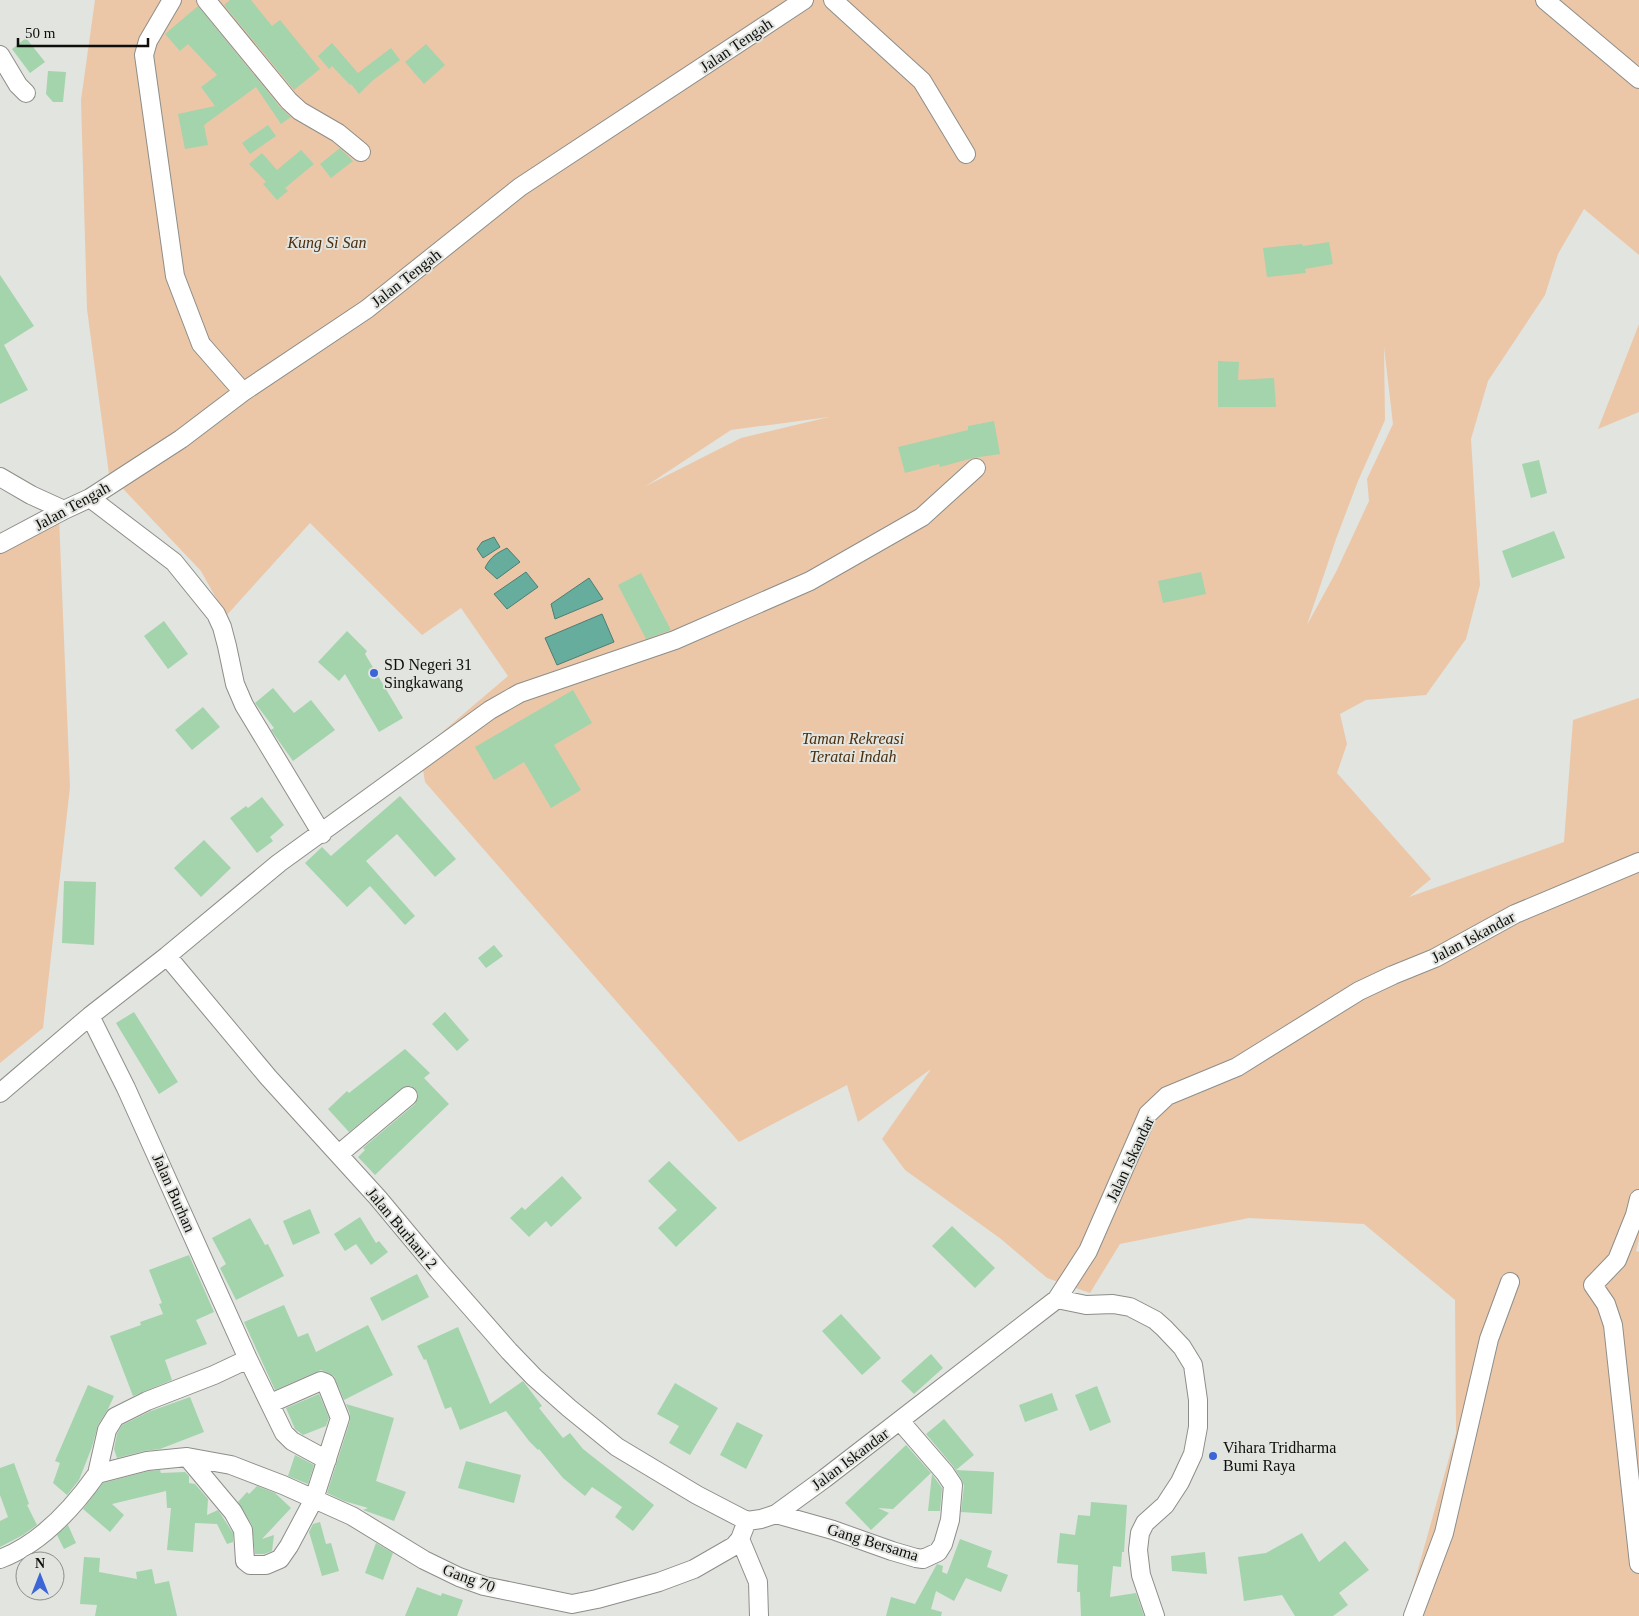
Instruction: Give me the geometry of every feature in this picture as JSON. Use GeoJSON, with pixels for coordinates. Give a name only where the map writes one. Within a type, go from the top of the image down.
{"type":"FeatureCollection","features":[{"type":"Feature","properties":{"kind":"street"},"geometry":{"type":"LineString","coordinates":[[172,0],[148,41],[144,56],[175,276],[201,344],[243,392]]}},
{"type":"Feature","properties":{"kind":"street"},"geometry":{"type":"LineString","coordinates":[[206,0],[289,101],[300,111],[338,133],[361,152]]}},
{"type":"Feature","properties":{"kind":"street","name":"Jalan Tengah"},"geometry":{"type":"LineString","coordinates":[[0,544],[90,498],[181,439],[243,392],[367,309],[520,188],[804,0]]}},
{"type":"Feature","properties":{"kind":"street"},"geometry":{"type":"LineString","coordinates":[[833,0],[922,81],[966,154]]}},
{"type":"Feature","properties":{"kind":"street"},"geometry":{"type":"LineString","coordinates":[[1545,0],[1639,79]]}},
{"type":"Feature","properties":{"kind":"street"},"geometry":{"type":"LineString","coordinates":[[0,55],[18,85],[26,93]]}},
{"type":"Feature","properties":{"kind":"street"},"geometry":{"type":"LineString","coordinates":[[0,1093],[90,1016],[167,956],[279,863],[322,834],[490,710],[520,693],[675,640],[810,581],[922,517],[976,468]]}},
{"type":"Feature","properties":{"kind":"street"},"geometry":{"type":"LineString","coordinates":[[0,477],[31,496],[64,510]]}},
{"type":"Feature","properties":{"kind":"street"},"geometry":{"type":"LineString","coordinates":[[90,498],[174,562],[216,614],[227,646],[235,684],[244,705],[322,834]]}},
{"type":"Feature","properties":{"kind":"street","name":"Jalan Iskandar"},"geometry":{"type":"LineString","coordinates":[[746,1522],[761,1520],[776,1514],[824,1480],[1057,1300],[1088,1251],[1148,1114],[1167,1096],[1237,1066],[1359,991],[1435,958],[1515,914],[1639,862]]}},
{"type":"Feature","properties":{"kind":"street","name":"Jalan Burhani 2"},"geometry":{"type":"LineString","coordinates":[[167,956],[268,1077],[378,1198],[509,1351],[534,1376],[568,1408],[617,1447],[746,1522]]}},
{"type":"Feature","properties":{"kind":"street","name":"Jalan Burhan"},"geometry":{"type":"LineString","coordinates":[[90,1016],[130,1096],[248,1359],[284,1433],[292,1441],[327,1460]]}},
{"type":"Feature","properties":{"kind":"street"},"geometry":{"type":"LineString","coordinates":[[339,1154],[408,1096]]}},
{"type":"Feature","properties":{"kind":"street"},"geometry":{"type":"LineString","coordinates":[[1639,1199],[1635,1215],[1617,1260],[1593,1284],[1606,1304],[1614,1325],[1639,1564]]}},
{"type":"Feature","properties":{"kind":"street"},"geometry":{"type":"LineString","coordinates":[[1413,1616],[1444,1533],[1489,1339],[1510,1282]]}},
{"type":"Feature","properties":{"kind":"street"},"geometry":{"type":"LineString","coordinates":[[1057,1300],[1086,1305],[1113,1304],[1130,1307],[1155,1320],[1164,1328],[1182,1347],[1193,1365],[1198,1400],[1198,1427],[1193,1454],[1180,1482],[1164,1505],[1144,1523],[1140,1533],[1138,1550],[1141,1575],[1155,1616]]}},
{"type":"Feature","properties":{"kind":"street"},"geometry":{"type":"LineString","coordinates":[[0,1559],[25,1546],[42,1534],[75,1503],[97,1474],[106,1430],[115,1417],[147,1401],[214,1375],[248,1359]]}},
{"type":"Feature","properties":{"kind":"street"},"geometry":{"type":"LineString","coordinates":[[187,1457],[233,1512],[244,1530],[244,1555],[246,1561],[250,1565],[266,1565],[280,1559],[314,1499],[340,1418],[326,1383],[321,1381],[271,1403]]}},
{"type":"Feature","properties":{"kind":"street","name":"Gang Bersama"},"geometry":{"type":"LineString","coordinates":[[776,1514],[833,1530],[916,1558],[923,1559],[938,1552],[943,1544],[950,1520],[953,1485],[900,1421]]}},
{"type":"Feature","properties":{"kind":"street","name":"Gang 70"},"geometry":{"type":"LineString","coordinates":[[97,1474],[147,1461],[187,1457],[231,1465],[352,1516],[424,1560],[458,1577],[484,1586],[572,1604],[672,1578],[694,1569],[717,1556],[734,1546],[740,1539]]}},
{"type":"Feature","properties":{"kind":"street"},"geometry":{"type":"LineString","coordinates":[[746,1522],[740,1539],[758,1582],[759,1616]]}},
{"type":"Feature","properties":{"kind":"green space"},"geometry":{"type":"Polygon","coordinates":[[[95,0],[1639,0],[1639,255],[1584,209],[1558,254],[1545,295],[1488,381],[1471,439],[1480,585],[1466,639],[1426,695],[1366,700],[1340,714],[1347,744],[1337,773],[1431,879],[1409,897],[1564,842],[1573,720],[1639,698],[1639,1239],[1636,1251],[1639,1252],[1639,1616],[1405,1616],[1456,1433],[1455,1300],[1364,1224],[1249,1218],[1120,1244],[1090,1293],[1047,1278],[1001,1239],[905,1170],[882,1139],[931,1069],[858,1122],[847,1085],[739,1142],[425,782],[420,751],[508,676],[461,608],[422,635],[310,523],[226,616],[201,571],[109,474],[87,309],[81,100],[95,0]],[[1384,347],[1385,420],[1358,481],[1307,625],[1336,572],[1369,501],[1367,479],[1393,424],[1384,347]],[[829,417],[731,430],[646,486],[741,438],[829,417]]]}},
{"type":"Feature","properties":{"kind":"green space"},"geometry":{"type":"Polygon","coordinates":[[[1639,324],[1639,412],[1598,429],[1639,324]]]}},
{"type":"Feature","properties":{"kind":"green space"},"geometry":{"type":"Polygon","coordinates":[[[59,517],[70,787],[43,1028],[0,1063],[0,546],[59,517]]]}},
{"type":"Feature","properties":{"kind":"shaded area"},"geometry":{"type":"Polygon","coordinates":[[[494,537],[500,547],[483,558],[477,549],[482,542],[494,537]]]}},
{"type":"Feature","properties":{"kind":"shaded area"},"geometry":{"type":"Polygon","coordinates":[[[507,548],[520,562],[497,579],[485,568],[494,556],[507,548]]]}},
{"type":"Feature","properties":{"kind":"shaded area"},"geometry":{"type":"Polygon","coordinates":[[[526,572],[538,587],[507,609],[494,594],[526,572]]]}},
{"type":"Feature","properties":{"kind":"shaded area"},"geometry":{"type":"Polygon","coordinates":[[[589,578],[603,599],[555,619],[551,604],[589,578]]]}},
{"type":"Feature","properties":{"kind":"shaded area"},"geometry":{"type":"Polygon","coordinates":[[[602,614],[614,642],[557,665],[545,638],[602,614]]]}},
{"type":"Feature","properties":{"kind":"building"},"geometry":{"type":"Polygon","coordinates":[[[230,0],[251,0],[272,26],[280,20],[320,69],[294,90],[224,5],[230,0]]]}},
{"type":"Feature","properties":{"kind":"building"},"geometry":{"type":"Polygon","coordinates":[[[198,6],[281,108],[291,117],[281,124],[256,87],[204,125],[208,145],[185,149],[178,114],[215,106],[201,87],[217,75],[188,44],[180,51],[165,34],[198,6]]]}},
{"type":"Feature","properties":{"kind":"building"},"geometry":{"type":"Polygon","coordinates":[[[26,38],[45,62],[30,73],[12,49],[26,38]]]}},
{"type":"Feature","properties":{"kind":"building"},"geometry":{"type":"Polygon","coordinates":[[[332,43],[358,73],[391,48],[400,60],[372,81],[359,94],[332,66],[329,69],[318,56],[332,43]]]}},
{"type":"Feature","properties":{"kind":"building"},"geometry":{"type":"Polygon","coordinates":[[[426,44],[445,65],[424,84],[405,62],[426,44]]]}},
{"type":"Feature","properties":{"kind":"building"},"geometry":{"type":"Polygon","coordinates":[[[48,71],[66,72],[63,102],[53,102],[46,94],[48,71]]]}},
{"type":"Feature","properties":{"kind":"building"},"geometry":{"type":"Polygon","coordinates":[[[268,125],[276,136],[250,154],[242,143],[268,125]]]}},
{"type":"Feature","properties":{"kind":"building"},"geometry":{"type":"Polygon","coordinates":[[[340,148],[353,161],[331,178],[320,164],[340,148]]]}},
{"type":"Feature","properties":{"kind":"building"},"geometry":{"type":"Polygon","coordinates":[[[301,150],[314,164],[285,188],[288,191],[277,200],[263,184],[266,182],[249,164],[262,153],[277,170],[301,150]]]}},
{"type":"Feature","properties":{"kind":"building"},"geometry":{"type":"Polygon","coordinates":[[[1329,242],[1333,264],[1305,269],[1306,273],[1267,277],[1263,248],[1302,244],[1303,246],[1329,242]]]}},
{"type":"Feature","properties":{"kind":"building"},"geometry":{"type":"Polygon","coordinates":[[[0,275],[34,326],[4,345],[28,390],[0,404],[0,275]]]}},
{"type":"Feature","properties":{"kind":"building"},"geometry":{"type":"Polygon","coordinates":[[[1218,361],[1239,362],[1238,380],[1274,378],[1276,407],[1218,407],[1218,361]]]}},
{"type":"Feature","properties":{"kind":"building"},"geometry":{"type":"Polygon","coordinates":[[[994,421],[1000,454],[973,458],[940,467],[939,464],[905,473],[898,447],[968,430],[968,426],[994,421]]]}},
{"type":"Feature","properties":{"kind":"building"},"geometry":{"type":"Polygon","coordinates":[[[1539,460],[1547,493],[1531,498],[1522,464],[1539,460]]]}},
{"type":"Feature","properties":{"kind":"building"},"geometry":{"type":"Polygon","coordinates":[[[1554,531],[1565,558],[1512,578],[1502,551],[1554,531]]]}},
{"type":"Feature","properties":{"kind":"building"},"geometry":{"type":"Polygon","coordinates":[[[1201,572],[1206,594],[1163,603],[1158,581],[1201,572]]]}},
{"type":"Feature","properties":{"kind":"building"},"geometry":{"type":"Polygon","coordinates":[[[641,573],[671,630],[646,639],[618,585],[641,573]]]}},
{"type":"Feature","properties":{"kind":"building"},"geometry":{"type":"Polygon","coordinates":[[[164,621],[188,654],[168,669],[144,636],[164,621]]]}},
{"type":"Feature","properties":{"kind":"building"},"geometry":{"type":"Polygon","coordinates":[[[347,631],[367,651],[365,654],[403,718],[379,732],[345,674],[339,681],[318,662],[347,631]]]}},
{"type":"Feature","properties":{"kind":"building"},"geometry":{"type":"Polygon","coordinates":[[[273,688],[294,713],[311,700],[335,730],[293,761],[271,730],[274,728],[255,703],[273,688]]]}},
{"type":"Feature","properties":{"kind":"building"},"geometry":{"type":"Polygon","coordinates":[[[573,690],[592,723],[554,745],[581,790],[551,808],[524,762],[494,780],[475,747],[573,690]]]}},
{"type":"Feature","properties":{"kind":"building"},"geometry":{"type":"Polygon","coordinates":[[[203,707],[220,727],[192,750],[175,730],[203,707]]]}},
{"type":"Feature","properties":{"kind":"building"},"geometry":{"type":"Polygon","coordinates":[[[400,796],[456,859],[435,877],[397,834],[366,861],[415,916],[405,925],[370,886],[347,907],[305,863],[322,847],[331,856],[400,796]]]}},
{"type":"Feature","properties":{"kind":"building"},"geometry":{"type":"Polygon","coordinates":[[[262,797],[284,825],[270,837],[273,841],[257,853],[230,818],[246,806],[248,808],[262,797]]]}},
{"type":"Feature","properties":{"kind":"building"},"geometry":{"type":"Polygon","coordinates":[[[204,840],[231,868],[201,897],[174,868],[204,840]]]}},
{"type":"Feature","properties":{"kind":"building"},"geometry":{"type":"Polygon","coordinates":[[[64,881],[96,882],[94,945],[62,943],[64,881]]]}},
{"type":"Feature","properties":{"kind":"building"},"geometry":{"type":"Polygon","coordinates":[[[494,945],[503,956],[486,968],[478,958],[494,945]]]}},
{"type":"Feature","properties":{"kind":"building"},"geometry":{"type":"Polygon","coordinates":[[[134,1012],[178,1082],[159,1094],[116,1023],[134,1012]]]}},
{"type":"Feature","properties":{"kind":"building"},"geometry":{"type":"Polygon","coordinates":[[[445,1012],[469,1040],[457,1051],[432,1024],[445,1012]]]}},
{"type":"Feature","properties":{"kind":"building"},"geometry":{"type":"Polygon","coordinates":[[[405,1049],[430,1073],[424,1078],[449,1104],[375,1175],[358,1157],[365,1150],[363,1148],[415,1104],[418,1095],[416,1090],[411,1086],[402,1088],[349,1132],[328,1109],[347,1091],[349,1093],[405,1049]]]}},
{"type":"Feature","properties":{"kind":"building"},"geometry":{"type":"Polygon","coordinates":[[[669,1161],[717,1208],[676,1247],[658,1228],[677,1210],[648,1181],[669,1161]]]}},
{"type":"Feature","properties":{"kind":"building"},"geometry":{"type":"Polygon","coordinates":[[[562,1176],[582,1198],[551,1227],[546,1221],[529,1237],[510,1218],[522,1207],[525,1210],[562,1176]]]}},
{"type":"Feature","properties":{"kind":"building"},"geometry":{"type":"Polygon","coordinates":[[[310,1209],[320,1233],[293,1245],[283,1221],[310,1209]]]}},
{"type":"Feature","properties":{"kind":"building"},"geometry":{"type":"Polygon","coordinates":[[[360,1217],[376,1243],[379,1241],[388,1252],[371,1265],[356,1244],[345,1251],[334,1234],[360,1217]]]}},
{"type":"Feature","properties":{"kind":"building"},"geometry":{"type":"Polygon","coordinates":[[[250,1218],[265,1245],[268,1244],[284,1276],[236,1300],[220,1268],[226,1264],[212,1238],[250,1218]]]}},
{"type":"Feature","properties":{"kind":"building"},"geometry":{"type":"Polygon","coordinates":[[[952,1226],[995,1268],[975,1288],[932,1246],[952,1226]]]}},
{"type":"Feature","properties":{"kind":"building"},"geometry":{"type":"Polygon","coordinates":[[[189,1255],[214,1312],[196,1320],[207,1344],[165,1360],[172,1380],[133,1396],[110,1336],[141,1325],[140,1322],[163,1314],[159,1304],[162,1303],[149,1270],[189,1255]]]}},
{"type":"Feature","properties":{"kind":"building"},"geometry":{"type":"Polygon","coordinates":[[[417,1274],[429,1297],[382,1321],[370,1298],[417,1274]]]}},
{"type":"Feature","properties":{"kind":"building"},"geometry":{"type":"Polygon","coordinates":[[[284,1305],[298,1337],[308,1333],[316,1352],[368,1325],[393,1375],[344,1400],[334,1376],[321,1370],[275,1390],[244,1322],[284,1305]]]}},
{"type":"Feature","properties":{"kind":"building"},"geometry":{"type":"Polygon","coordinates":[[[841,1314],[881,1358],[862,1375],[822,1331],[841,1314]]]}},
{"type":"Feature","properties":{"kind":"building"},"geometry":{"type":"Polygon","coordinates":[[[458,1327],[490,1404],[523,1381],[542,1406],[539,1408],[563,1438],[570,1433],[583,1449],[654,1505],[633,1531],[615,1517],[622,1507],[592,1487],[585,1496],[563,1478],[539,1449],[529,1441],[506,1411],[460,1430],[451,1407],[445,1409],[426,1359],[424,1360],[417,1346],[458,1327]]]}},
{"type":"Feature","properties":{"kind":"building"},"geometry":{"type":"Polygon","coordinates":[[[931,1354],[943,1368],[914,1394],[901,1381],[931,1354]]]}},
{"type":"Feature","properties":{"kind":"building"},"geometry":{"type":"Polygon","coordinates":[[[675,1383],[718,1408],[690,1455],[669,1443],[679,1426],[657,1414],[675,1383]]]}},
{"type":"Feature","properties":{"kind":"building"},"geometry":{"type":"Polygon","coordinates":[[[88,1385],[114,1396],[98,1425],[92,1447],[79,1480],[67,1495],[53,1483],[60,1463],[55,1461],[88,1385]]]}},
{"type":"Feature","properties":{"kind":"building"},"geometry":{"type":"Polygon","coordinates":[[[1097,1386],[1111,1422],[1090,1431],[1075,1395],[1097,1386]]]}},
{"type":"Feature","properties":{"kind":"building"},"geometry":{"type":"Polygon","coordinates":[[[1052,1393],[1058,1410],[1025,1422],[1019,1405],[1052,1393]]]}},
{"type":"Feature","properties":{"kind":"building"},"geometry":{"type":"Polygon","coordinates":[[[319,1394],[329,1418],[326,1426],[303,1435],[295,1429],[286,1408],[319,1394]]]}},
{"type":"Feature","properties":{"kind":"building"},"geometry":{"type":"Polygon","coordinates":[[[190,1397],[204,1432],[160,1449],[117,1458],[114,1449],[117,1434],[122,1425],[151,1411],[190,1397]]]}},
{"type":"Feature","properties":{"kind":"building"},"geometry":{"type":"Polygon","coordinates":[[[346,1404],[394,1418],[376,1481],[406,1492],[394,1521],[363,1510],[368,1508],[344,1501],[327,1493],[350,1421],[350,1414],[346,1404]]]}},
{"type":"Feature","properties":{"kind":"building"},"geometry":{"type":"Polygon","coordinates":[[[944,1419],[974,1455],[956,1470],[994,1472],[992,1514],[961,1512],[964,1486],[962,1480],[953,1466],[926,1434],[944,1419]]]}},
{"type":"Feature","properties":{"kind":"building"},"geometry":{"type":"Polygon","coordinates":[[[737,1422],[763,1435],[746,1469],[720,1455],[737,1422]]]}},
{"type":"Feature","properties":{"kind":"building"},"geometry":{"type":"Polygon","coordinates":[[[906,1445],[931,1473],[893,1509],[878,1508],[889,1513],[871,1530],[845,1503],[906,1445]]]}},
{"type":"Feature","properties":{"kind":"building"},"geometry":{"type":"Polygon","coordinates":[[[295,1455],[314,1465],[308,1484],[288,1476],[295,1455]]]}},
{"type":"Feature","properties":{"kind":"building"},"geometry":{"type":"Polygon","coordinates":[[[466,1461],[521,1475],[514,1503],[458,1488],[466,1461]]]}},
{"type":"Feature","properties":{"kind":"building"},"geometry":{"type":"Polygon","coordinates":[[[14,1463],[29,1504],[27,1505],[37,1525],[0,1547],[0,1521],[8,1517],[0,1495],[0,1468],[14,1463]]]}},
{"type":"Feature","properties":{"kind":"building"},"geometry":{"type":"Polygon","coordinates":[[[160,1470],[161,1473],[185,1472],[189,1476],[189,1483],[195,1484],[208,1499],[207,1515],[218,1510],[233,1533],[233,1542],[227,1544],[217,1524],[195,1523],[193,1552],[167,1550],[171,1508],[167,1508],[166,1491],[112,1504],[124,1515],[110,1532],[83,1509],[103,1483],[160,1470]]]}},
{"type":"Feature","properties":{"kind":"building"},"geometry":{"type":"Polygon","coordinates":[[[932,1474],[942,1488],[940,1511],[928,1511],[932,1474]]]}},
{"type":"Feature","properties":{"kind":"building"},"geometry":{"type":"Polygon","coordinates":[[[257,1486],[275,1493],[291,1508],[262,1539],[274,1535],[272,1551],[264,1554],[255,1554],[252,1525],[238,1502],[247,1492],[249,1494],[257,1486]]]}},
{"type":"Feature","properties":{"kind":"building"},"geometry":{"type":"Polygon","coordinates":[[[1091,1502],[1127,1505],[1124,1552],[1122,1552],[1121,1567],[1113,1566],[1110,1597],[1136,1593],[1144,1616],[1081,1616],[1080,1592],[1077,1592],[1078,1565],[1057,1563],[1060,1533],[1075,1535],[1078,1515],[1090,1516],[1091,1502]]]}},
{"type":"Feature","properties":{"kind":"building"},"geometry":{"type":"Polygon","coordinates":[[[320,1522],[326,1544],[331,1543],[339,1571],[322,1576],[309,1532],[313,1524],[320,1522]]]}},
{"type":"Feature","properties":{"kind":"building"},"geometry":{"type":"Polygon","coordinates":[[[68,1525],[76,1543],[64,1549],[57,1535],[68,1525]]]}},
{"type":"Feature","properties":{"kind":"building"},"geometry":{"type":"Polygon","coordinates":[[[1302,1533],[1319,1562],[1345,1541],[1369,1570],[1339,1593],[1348,1605],[1333,1616],[1295,1616],[1282,1595],[1244,1601],[1238,1557],[1266,1553],[1302,1533]]]}},
{"type":"Feature","properties":{"kind":"building"},"geometry":{"type":"Polygon","coordinates":[[[960,1539],[992,1551],[987,1567],[1008,1575],[1001,1592],[966,1578],[954,1601],[936,1591],[931,1609],[942,1612],[941,1616],[886,1616],[891,1597],[915,1604],[937,1564],[943,1566],[942,1572],[947,1574],[960,1539]]]}},
{"type":"Feature","properties":{"kind":"building"},"geometry":{"type":"Polygon","coordinates":[[[376,1543],[393,1553],[383,1580],[365,1573],[376,1543]]]}},
{"type":"Feature","properties":{"kind":"building"},"geometry":{"type":"Polygon","coordinates":[[[1205,1552],[1207,1574],[1172,1571],[1171,1556],[1205,1552]]]}},
{"type":"Feature","properties":{"kind":"building"},"geometry":{"type":"Polygon","coordinates":[[[84,1557],[100,1558],[99,1572],[137,1579],[136,1572],[152,1569],[155,1584],[169,1581],[177,1616],[95,1616],[97,1605],[80,1604],[84,1557]]]}},
{"type":"Feature","properties":{"kind":"building"},"geometry":{"type":"Polygon","coordinates":[[[417,1587],[441,1596],[442,1593],[463,1600],[457,1616],[405,1616],[417,1587]]]}},
{"type":"Feature","properties":{"kind":"place","name":"SD Negeri 31 Singkawang"},"geometry":{"type":"Point","coordinates":[374,673]}},
{"type":"Feature","properties":{"kind":"place","name":"Vihara Tridharma Bumi Raya"},"geometry":{"type":"Point","coordinates":[1213,1456]}},
{"type":"Feature","properties":{"kind":"park label","name":"Kung Si San"},"geometry":{"type":"Point","coordinates":[327,242]}},
{"type":"Feature","properties":{"kind":"park label","name":"Taman Rekreasi Teratai Indah"},"geometry":{"type":"Point","coordinates":[853,747]}}]}
